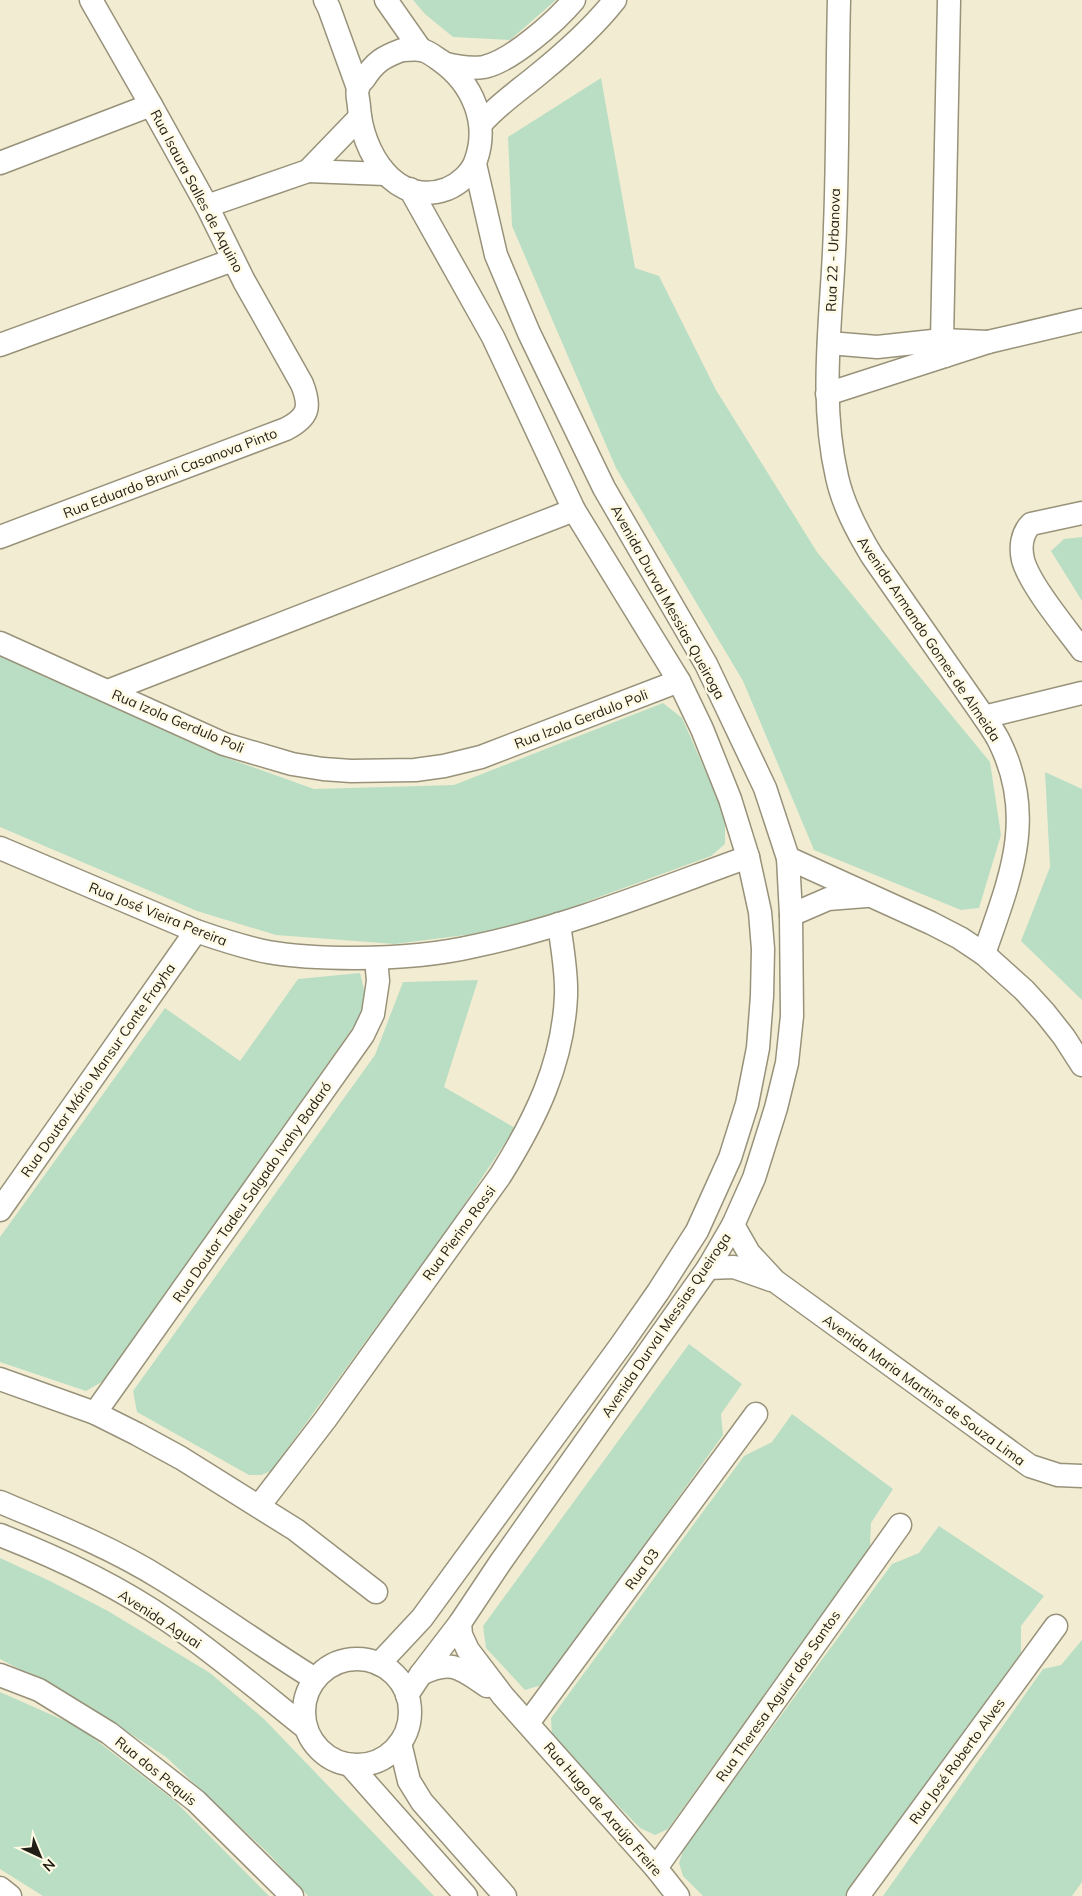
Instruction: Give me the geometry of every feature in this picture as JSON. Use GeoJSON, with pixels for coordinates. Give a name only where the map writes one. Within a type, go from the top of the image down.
{"type":"FeatureCollection","features":[{"type":"Feature","properties":{"kind":"street","name":"Rua Isaura Salles de Aquino"},"geometry":{"type":"LineString","coordinates":[[91,0],[152,105],[207,206],[233,260],[302,384]]}},
{"type":"Feature","properties":{"kind":"street"},"geometry":{"type":"LineString","coordinates":[[325,0],[358,88],[363,134],[375,160],[385,174],[396,183],[410,189],[423,192],[441,191],[455,186],[475,164],[481,146],[481,124],[476,104],[466,88],[446,64]]}},
{"type":"Feature","properties":{"kind":"street"},"geometry":{"type":"LineString","coordinates":[[386,0],[421,50],[446,64],[468,68],[484,67],[528,43],[574,0]]}},
{"type":"Feature","properties":{"kind":"street"},"geometry":{"type":"LineString","coordinates":[[481,124],[491,112],[571,47],[596,23],[615,0]]}},
{"type":"Feature","properties":{"kind":"street","name":"Rua 22 - Urbanova"},"geometry":{"type":"LineString","coordinates":[[838,0],[835,228],[827,394],[832,456],[843,499]]}},
{"type":"Feature","properties":{"kind":"street"},"geometry":{"type":"LineString","coordinates":[[943,348],[949,0]]}},
{"type":"Feature","properties":{"kind":"street"},"geometry":{"type":"LineString","coordinates":[[358,88],[371,68],[383,57],[402,50],[421,50]]}},
{"type":"Feature","properties":{"kind":"street"},"geometry":{"type":"LineString","coordinates":[[0,163],[152,105]]}},
{"type":"Feature","properties":{"kind":"street"},"geometry":{"type":"LineString","coordinates":[[308,171],[360,117]]}},
{"type":"Feature","properties":{"kind":"street","name":"Avenida Durval Messias Queiroga"},"geometry":{"type":"LineString","coordinates":[[407,1694],[460,1623],[708,1268],[733,1226],[754,1178],[776,1108],[787,1063],[792,1016],[791,915],[788,858],[765,788],[706,664],[604,488],[529,333],[496,255],[475,164]]}},
{"type":"Feature","properties":{"kind":"street"},"geometry":{"type":"LineString","coordinates":[[207,206],[308,171],[385,174]]}},
{"type":"Feature","properties":{"kind":"street","name":"Avenida Durval Messias Queiroga"},"geometry":{"type":"LineString","coordinates":[[379,1664],[422,1618],[621,1345],[697,1231],[730,1158],[747,1104],[758,1048],[763,949],[760,912],[748,858],[730,799],[702,730],[678,681],[574,510],[493,337],[410,189]]}},
{"type":"Feature","properties":{"kind":"street"},"geometry":{"type":"LineString","coordinates":[[0,345],[233,260]]}},
{"type":"Feature","properties":{"kind":"street"},"geometry":{"type":"LineString","coordinates":[[829,343],[877,347],[943,348],[988,342],[1082,320]]}},
{"type":"Feature","properties":{"kind":"street"},"geometry":{"type":"LineString","coordinates":[[827,394],[943,348]]}},
{"type":"Feature","properties":{"kind":"street","name":"Rua Eduardo Bruni Casanova Pinto"},"geometry":{"type":"LineString","coordinates":[[0,538],[290,427],[303,418],[308,407],[307,396],[302,384]]}},
{"type":"Feature","properties":{"kind":"street","name":"Avenida Armando Gomes de Almeida"},"geometry":{"type":"LineString","coordinates":[[843,499],[858,533],[872,556],[1000,743],[1014,780],[1019,813],[1016,850],[1007,887],[984,954]]}},
{"type":"Feature","properties":{"kind":"street"},"geometry":{"type":"LineString","coordinates":[[108,691],[574,510]]}},
{"type":"Feature","properties":{"kind":"street"},"geometry":{"type":"LineString","coordinates":[[1082,513],[1031,524],[1025,530],[1022,540],[1023,559],[1029,574],[1082,650]]}},
{"type":"Feature","properties":{"kind":"street","name":"Rua Izola Gerdulo Poli"},"geometry":{"type":"LineString","coordinates":[[0,643],[224,744],[270,758],[323,769],[386,772],[444,766],[481,757],[678,681]]}},
{"type":"Feature","properties":{"kind":"street"},"geometry":{"type":"LineString","coordinates":[[984,717],[1082,693]]}},
{"type":"Feature","properties":{"kind":"street","name":"Rua José Vieira Pereira"},"geometry":{"type":"LineString","coordinates":[[3,855],[196,931],[247,947],[284,954],[338,958],[376,958],[473,947],[559,924],[748,858]]}},
{"type":"Feature","properties":{"kind":"street"},"geometry":{"type":"LineString","coordinates":[[788,858],[960,938],[984,954],[1024,990],[1045,1013],[1064,1037],[1082,1065]]}},
{"type":"Feature","properties":{"kind":"street"},"geometry":{"type":"LineString","coordinates":[[791,915],[828,899],[870,896]]}},
{"type":"Feature","properties":{"kind":"street","name":"Rua Pierino Rossi"},"geometry":{"type":"LineString","coordinates":[[259,1506],[325,1420],[500,1176],[525,1136],[544,1095],[558,1052],[564,1020],[566,973],[559,924]]}},
{"type":"Feature","properties":{"kind":"street","name":"Rua Doutor Mário Mansur Conte Frayha"},"geometry":{"type":"LineString","coordinates":[[0,1210],[196,931]]}},
{"type":"Feature","properties":{"kind":"street","name":"Rua Doutor Tadeu Salgado Ivahy Badaró"},"geometry":{"type":"LineString","coordinates":[[95,1413],[363,1035],[373,1014],[378,981],[376,958]]}},
{"type":"Feature","properties":{"kind":"street","name":"Avenida Maria Martins de Souza Lima"},"geometry":{"type":"LineString","coordinates":[[733,1226],[749,1253],[775,1281],[1030,1466],[1058,1475],[1082,1476]]}},
{"type":"Feature","properties":{"kind":"street","name":"Avenida Maria Martins de Souza Lima"},"geometry":{"type":"LineString","coordinates":[[708,1268],[734,1267],[775,1281]]}},
{"type":"Feature","properties":{"kind":"street"},"geometry":{"type":"LineString","coordinates":[[0,1379],[95,1413],[146,1438],[296,1530],[376,1592]]}},
{"type":"Feature","properties":{"kind":"street","name":"Rua 03"},"geometry":{"type":"LineString","coordinates":[[528,1723],[756,1414]]}},
{"type":"Feature","properties":{"kind":"street"},"geometry":{"type":"LineString","coordinates":[[0,1502],[94,1543],[161,1578],[277,1656],[315,1679]]}},
{"type":"Feature","properties":{"kind":"street","name":"Rua Theresa Aguiar dos Santos"},"geometry":{"type":"LineString","coordinates":[[656,1868],[900,1524]]}},
{"type":"Feature","properties":{"kind":"street","name":"Avenida Aguai"},"geometry":{"type":"LineString","coordinates":[[0,1535],[42,1551],[148,1608],[216,1657],[306,1728]]}},
{"type":"Feature","properties":{"kind":"street"},"geometry":{"type":"LineString","coordinates":[[460,1623],[461,1635],[468,1650],[503,1696]]}},
{"type":"Feature","properties":{"kind":"street","name":"Rua José Roberto Alves"},"geometry":{"type":"LineString","coordinates":[[858,1896],[1056,1626]]}},
{"type":"Feature","properties":{"kind":"street"},"geometry":{"type":"LineString","coordinates":[[344,1660],[368,1660],[379,1664],[396,1676],[407,1694],[410,1711],[408,1728],[400,1743],[378,1761],[364,1765],[350,1765],[335,1761],[322,1753],[312,1742],[306,1728],[303,1711],[307,1694],[315,1679],[323,1670],[344,1660]]}},
{"type":"Feature","properties":{"kind":"street"},"geometry":{"type":"LineString","coordinates":[[421,1674],[443,1665],[455,1666],[468,1672],[503,1696]]}},
{"type":"Feature","properties":{"kind":"street","name":"Rua dos Pequis"},"geometry":{"type":"LineString","coordinates":[[0,1674],[39,1690],[109,1733],[196,1801],[292,1896]]}},
{"type":"Feature","properties":{"kind":"street","name":"Rua Hugo de Araújo Freire"},"geometry":{"type":"LineString","coordinates":[[503,1696],[656,1868],[678,1896]]}},
{"type":"Feature","properties":{"kind":"street"},"geometry":{"type":"LineString","coordinates":[[400,1743],[410,1780],[422,1802],[505,1896]]}},
{"type":"Feature","properties":{"kind":"street"},"geometry":{"type":"LineString","coordinates":[[350,1765],[466,1896]]}},
{"type":"Feature","properties":{"kind":"street"},"geometry":{"type":"LineString","coordinates":[[0,1888],[10,1896]]}},
{"type":"Feature","properties":{"kind":"green space"},"geometry":{"type":"Polygon","coordinates":[[[413,0],[556,0],[510,40],[453,37],[425,14],[413,0]]]}},
{"type":"Feature","properties":{"kind":"green space"},"geometry":{"type":"Polygon","coordinates":[[[601,78],[635,268],[659,276],[716,390],[817,552],[990,762],[1001,835],[979,908],[961,910],[814,850],[743,681],[616,468],[512,226],[508,137],[601,78]]]}},
{"type":"Feature","properties":{"kind":"green space"},"geometry":{"type":"Polygon","coordinates":[[[1082,537],[1082,601],[1051,551],[1064,539],[1082,537]]]}},
{"type":"Feature","properties":{"kind":"green space"},"geometry":{"type":"Polygon","coordinates":[[[0,656],[216,754],[314,789],[454,785],[663,703],[682,718],[725,815],[725,844],[711,856],[512,929],[395,944],[276,935],[197,911],[0,827],[0,656]]]}},
{"type":"Feature","properties":{"kind":"green space"},"geometry":{"type":"Polygon","coordinates":[[[1045,772],[1082,789],[1082,1000],[1021,941],[1050,867],[1045,772]]]}},
{"type":"Feature","properties":{"kind":"green space"},"geometry":{"type":"Polygon","coordinates":[[[360,973],[368,1006],[105,1380],[86,1391],[0,1362],[0,1237],[165,1008],[240,1061],[298,979],[360,973]]]}},
{"type":"Feature","properties":{"kind":"green space"},"geometry":{"type":"Polygon","coordinates":[[[478,980],[444,1087],[515,1128],[452,1223],[271,1471],[261,1475],[249,1475],[137,1412],[133,1391],[375,1055],[403,982],[478,980]]]}},
{"type":"Feature","properties":{"kind":"green space"},"geometry":{"type":"Polygon","coordinates":[[[689,1344],[742,1384],[721,1414],[723,1435],[545,1684],[525,1690],[486,1648],[483,1626],[689,1344]]]}},
{"type":"Feature","properties":{"kind":"green space"},"geometry":{"type":"Polygon","coordinates":[[[792,1414],[893,1489],[871,1523],[870,1547],[668,1829],[655,1835],[640,1828],[552,1738],[551,1718],[744,1456],[772,1442],[792,1414]]]}},
{"type":"Feature","properties":{"kind":"green space"},"geometry":{"type":"Polygon","coordinates":[[[939,1526],[1044,1596],[1021,1626],[1021,1653],[845,1896],[703,1896],[683,1876],[679,1863],[684,1848],[892,1564],[919,1553],[939,1526]]]}},
{"type":"Feature","properties":{"kind":"green space"},"geometry":{"type":"Polygon","coordinates":[[[0,1558],[108,1611],[210,1673],[264,1719],[434,1896],[308,1896],[269,1854],[166,1757],[82,1702],[0,1659],[0,1558]]]}},
{"type":"Feature","properties":{"kind":"green space"},"geometry":{"type":"Polygon","coordinates":[[[1082,1640],[1082,1882],[1072,1896],[883,1896],[1043,1669],[1061,1665],[1082,1640]]]}},
{"type":"Feature","properties":{"kind":"green space"},"geometry":{"type":"Polygon","coordinates":[[[0,1692],[79,1727],[175,1801],[269,1896],[43,1896],[0,1869],[0,1692]]]}}]}
